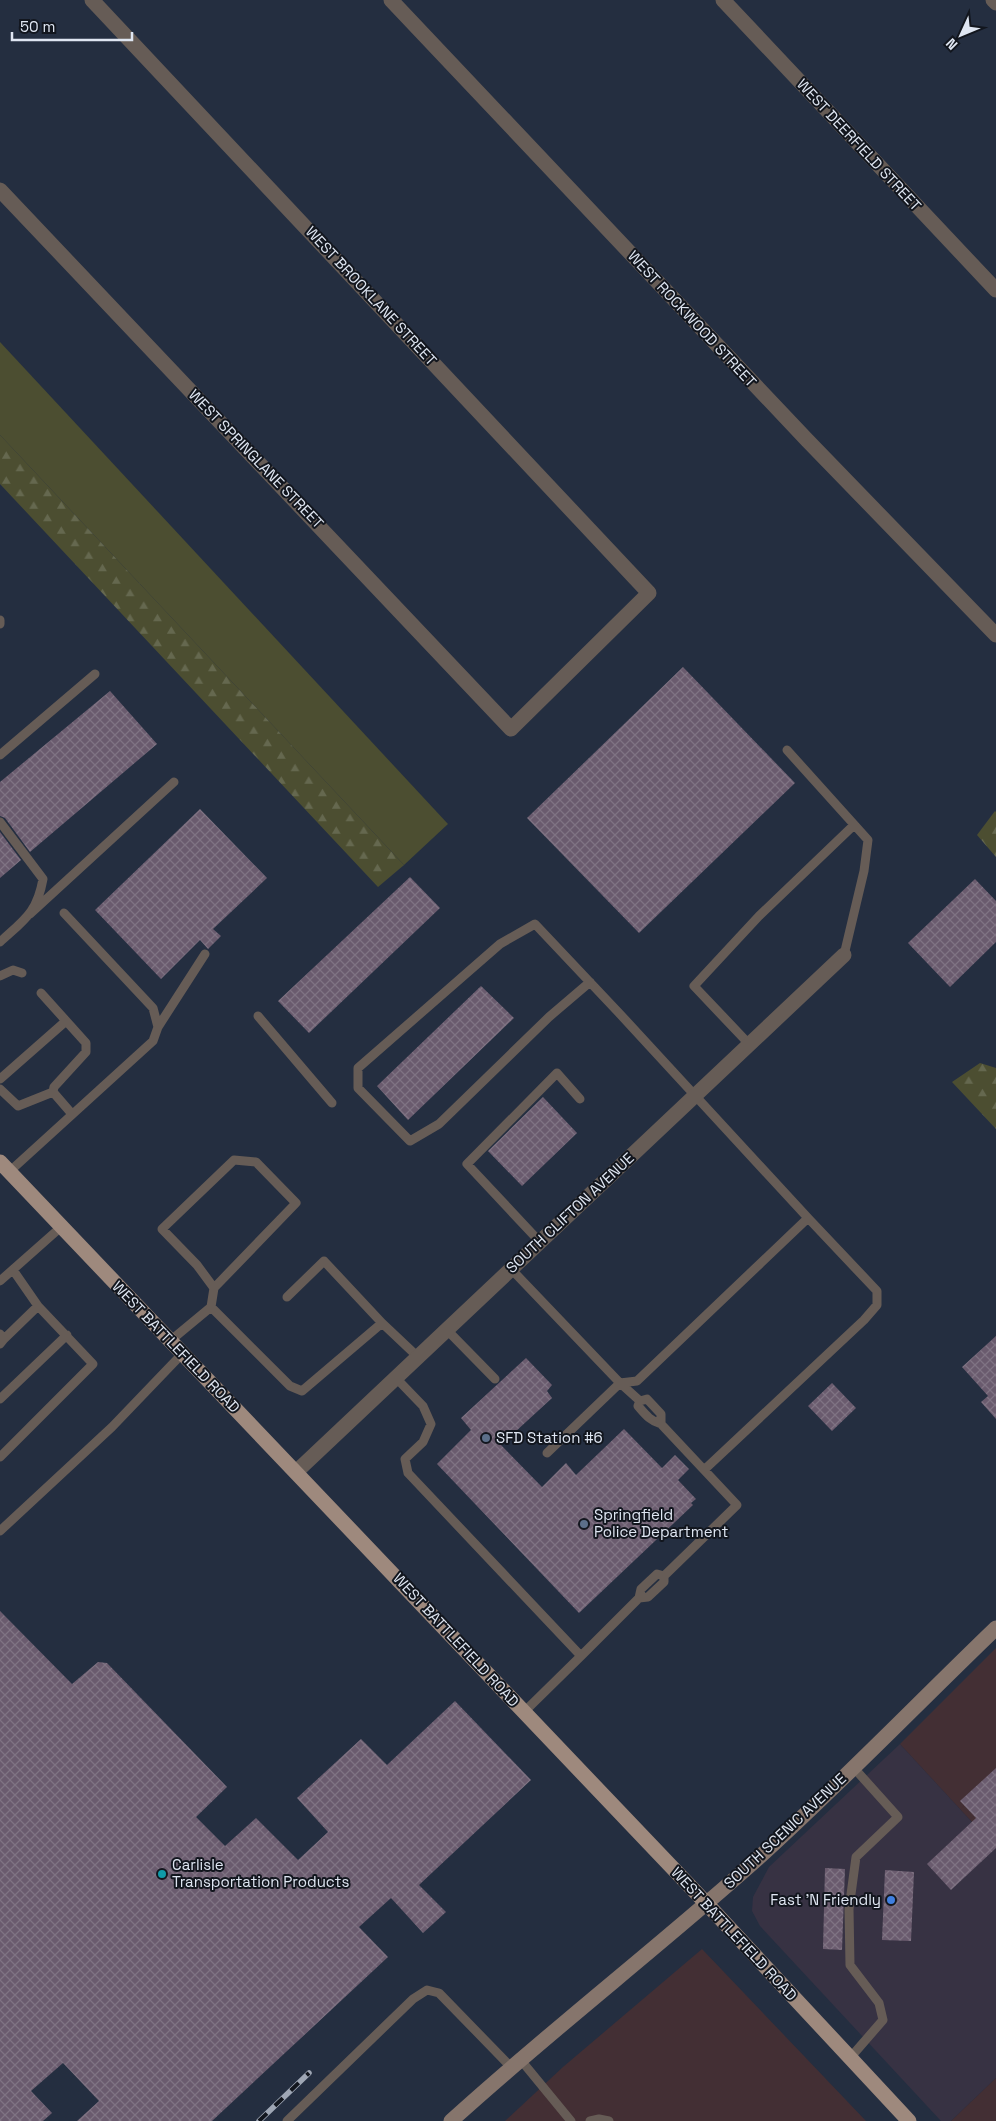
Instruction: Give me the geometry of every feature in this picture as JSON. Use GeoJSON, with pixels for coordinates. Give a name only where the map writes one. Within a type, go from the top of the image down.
{"type":"FeatureCollection","features":[{"type":"Feature","properties":{"kind":"main road","name":"WEST BATTLEFIELD ROAD"},"geometry":{"type":"LineString","coordinates":[[4,1167],[706,1903],[909,2121]]}},
{"type":"Feature","properties":{"kind":"main road","name":"SOUTH SCENIC AVENUE"},"geometry":{"type":"LineString","coordinates":[[451,2121],[516,2063],[755,1861],[854,1768],[996,1628]]}},
{"type":"Feature","properties":{"kind":"street","name":"WEST BROOKLANE STREET"},"geometry":{"type":"LineString","coordinates":[[92,0],[650,593],[511,728]]}},
{"type":"Feature","properties":{"kind":"street","name":"WEST ROCKWOOD STREET"},"geometry":{"type":"LineString","coordinates":[[391,0],[807,440],[996,635]]}},
{"type":"Feature","properties":{"kind":"street","name":"WEST DEERFIELD STREET"},"geometry":{"type":"LineString","coordinates":[[723,0],[996,290]]}},
{"type":"Feature","properties":{"kind":"street"},"geometry":{"type":"LineString","coordinates":[[993,0],[996,3]]}},
{"type":"Feature","properties":{"kind":"street","name":"WEST SPRINGLANE STREET"},"geometry":{"type":"LineString","coordinates":[[0,190],[511,728]]}},
{"type":"Feature","properties":{"kind":"street","name":"SOUTH CLIFTON AVENUE"},"geometry":{"type":"LineString","coordinates":[[296,1472],[844,955]]}},
{"type":"Feature","properties":{"kind":"lane"},"geometry":{"type":"LineString","coordinates":[[0,755],[95,674]]}},
{"type":"Feature","properties":{"kind":"lane"},"geometry":{"type":"LineString","coordinates":[[787,750],[868,840],[864,870],[844,955]]}},
{"type":"Feature","properties":{"kind":"lane"},"geometry":{"type":"LineString","coordinates":[[0,942],[174,782]]}},
{"type":"Feature","properties":{"kind":"lane"},"geometry":{"type":"LineString","coordinates":[[0,822],[43,880],[40,896],[30,914]]}},
{"type":"Feature","properties":{"kind":"lane"},"geometry":{"type":"LineString","coordinates":[[749,1044],[694,986],[759,916],[854,825]]}},
{"type":"Feature","properties":{"kind":"lane"},"geometry":{"type":"LineString","coordinates":[[64,913],[153,1008],[158,1027]]}},
{"type":"Feature","properties":{"kind":"lane"},"geometry":{"type":"LineString","coordinates":[[590,982],[549,1017],[439,1124],[410,1141],[358,1088],[358,1068],[500,944],[535,924],[590,982],[695,1095],[808,1218],[877,1291],[877,1305],[864,1320],[704,1470]]}},
{"type":"Feature","properties":{"kind":"lane"},"geometry":{"type":"LineString","coordinates":[[4,1167],[72,1114],[153,1041],[158,1027],[205,954]]}},
{"type":"Feature","properties":{"kind":"lane"},"geometry":{"type":"LineString","coordinates":[[0,976],[13,970],[22,973]]}},
{"type":"Feature","properties":{"kind":"lane"},"geometry":{"type":"LineString","coordinates":[[41,993],[86,1044],[86,1052],[54,1086],[53,1092]]}},
{"type":"Feature","properties":{"kind":"lane"},"geometry":{"type":"LineString","coordinates":[[258,1016],[332,1103]]}},
{"type":"Feature","properties":{"kind":"lane"},"geometry":{"type":"LineString","coordinates":[[0,1066],[4,1076],[66,1021]]}},
{"type":"Feature","properties":{"kind":"lane"},"geometry":{"type":"LineString","coordinates":[[540,1242],[467,1164],[557,1073],[580,1099]]}},
{"type":"Feature","properties":{"kind":"lane"},"geometry":{"type":"LineString","coordinates":[[0,1088],[18,1106],[53,1092]]}},
{"type":"Feature","properties":{"kind":"lane"},"geometry":{"type":"LineString","coordinates":[[53,1092],[72,1114]]}},
{"type":"Feature","properties":{"kind":"lane"},"geometry":{"type":"LineString","coordinates":[[170,1341],[211,1307],[214,1288],[296,1203],[256,1162],[234,1160],[162,1229],[197,1266],[214,1288]]}},
{"type":"Feature","properties":{"kind":"lane"},"geometry":{"type":"LineString","coordinates":[[547,1453],[620,1383],[637,1381],[808,1218]]}},
{"type":"Feature","properties":{"kind":"lane"},"geometry":{"type":"LineString","coordinates":[[0,1282],[61,1227]]}},
{"type":"Feature","properties":{"kind":"lane"},"geometry":{"type":"LineString","coordinates":[[287,1297],[324,1261],[418,1357]]}},
{"type":"Feature","properties":{"kind":"lane"},"geometry":{"type":"LineString","coordinates":[[511,1269],[620,1383],[640,1401],[638,1406],[646,1415],[653,1422],[661,1424],[737,1506],[664,1576],[657,1574],[641,1589],[639,1598],[524,1712]]}},
{"type":"Feature","properties":{"kind":"lane"},"geometry":{"type":"LineString","coordinates":[[0,1457],[93,1364],[38,1306],[13,1270]]}},
{"type":"Feature","properties":{"kind":"lane"},"geometry":{"type":"LineString","coordinates":[[2,1339],[38,1306]]}},
{"type":"Feature","properties":{"kind":"lane"},"geometry":{"type":"LineString","coordinates":[[211,1307],[290,1386],[302,1392],[382,1322]]}},
{"type":"Feature","properties":{"kind":"lane"},"geometry":{"type":"LineString","coordinates":[[447,1330],[494,1379]]}},
{"type":"Feature","properties":{"kind":"lane"},"geometry":{"type":"LineString","coordinates":[[0,1399],[66,1335]]}},
{"type":"Feature","properties":{"kind":"lane"},"geometry":{"type":"LineString","coordinates":[[0,1532],[112,1427],[182,1354]]}},
{"type":"Feature","properties":{"kind":"lane"},"geometry":{"type":"LineString","coordinates":[[396,1378],[423,1406],[431,1424],[423,1442],[405,1458],[408,1473],[581,1656]]}},
{"type":"Feature","properties":{"kind":"lane"},"geometry":{"type":"LineString","coordinates":[[850,2058],[883,2020],[879,2003],[850,1965],[849,1909],[856,1857],[898,1817],[854,1768]]}},
{"type":"Feature","properties":{"kind":"lane"},"geometry":{"type":"LineString","coordinates":[[287,2121],[413,1999],[427,1990],[439,1993],[516,2063],[571,2121]]}},
{"type":"Feature","properties":{"kind":"lane"},"geometry":{"type":"LineString","coordinates":[[590,2121],[599,2119],[609,2121]]}},
{"type":"Feature","properties":{"kind":"shaded area"},"geometry":{"type":"Polygon","coordinates":[[[996,1648],[996,1848],[900,1744],[996,1648]]]}},
{"type":"Feature","properties":{"kind":"shaded area"},"geometry":{"type":"Polygon","coordinates":[[[900,1744],[996,1848],[996,2078],[951,2121],[941,2121],[760,1926],[752,1911],[753,1897],[769,1867],[900,1744]]]}},
{"type":"Feature","properties":{"kind":"shaded area"},"geometry":{"type":"Polygon","coordinates":[[[702,1949],[866,2121],[505,2121],[563,2067],[702,1949]]]}},
{"type":"Feature","properties":{"kind":"shaded area"},"geometry":{"type":"Polygon","coordinates":[[[996,2078],[996,2121],[951,2121],[996,2078]]]}},
{"type":"Feature","properties":{"kind":"green space"},"geometry":{"type":"Polygon","coordinates":[[[0,342],[448,824],[404,865],[0,435],[0,342]]]}},
{"type":"Feature","properties":{"kind":"green space"},"geometry":{"type":"Polygon","coordinates":[[[0,435],[404,865],[378,887],[0,484],[0,435]]]}},
{"type":"Feature","properties":{"kind":"green space"},"geometry":{"type":"Polygon","coordinates":[[[996,812],[996,857],[977,835],[996,812]]]}},
{"type":"Feature","properties":{"kind":"green space"},"geometry":{"type":"Polygon","coordinates":[[[980,1063],[996,1068],[996,1129],[952,1082],[980,1063]]]}},
{"type":"Feature","properties":{"kind":"building"},"geometry":{"type":"Polygon","coordinates":[[[683,667],[795,783],[639,933],[527,818],[683,667]]]}},
{"type":"Feature","properties":{"kind":"building"},"geometry":{"type":"Polygon","coordinates":[[[110,691],[157,744],[30,852],[5,818],[0,816],[0,782],[110,691]]]}},
{"type":"Feature","properties":{"kind":"building"},"geometry":{"type":"Polygon","coordinates":[[[200,809],[267,878],[213,929],[221,936],[208,949],[200,940],[161,979],[95,910],[200,809]]]}},
{"type":"Feature","properties":{"kind":"building"},"geometry":{"type":"Polygon","coordinates":[[[0,832],[21,860],[0,878],[0,832]]]}},
{"type":"Feature","properties":{"kind":"building"},"geometry":{"type":"Polygon","coordinates":[[[410,877],[440,908],[309,1033],[278,1001],[410,877]]]}},
{"type":"Feature","properties":{"kind":"building"},"geometry":{"type":"Polygon","coordinates":[[[975,879],[996,901],[996,942],[950,987],[908,943],[975,879]]]}},
{"type":"Feature","properties":{"kind":"building"},"geometry":{"type":"Polygon","coordinates":[[[481,986],[514,1018],[408,1120],[377,1086],[481,986]]]}},
{"type":"Feature","properties":{"kind":"building"},"geometry":{"type":"Polygon","coordinates":[[[543,1097],[577,1133],[522,1186],[488,1151],[543,1097]]]}},
{"type":"Feature","properties":{"kind":"building"},"geometry":{"type":"Polygon","coordinates":[[[996,1336],[996,1419],[981,1402],[988,1396],[962,1367],[996,1336]]]}},
{"type":"Feature","properties":{"kind":"building","name":"Springfield Police Department"},"geometry":{"type":"Polygon","coordinates":[[[526,1358],[552,1385],[547,1391],[552,1398],[501,1445],[542,1487],[566,1463],[576,1475],[624,1429],[662,1468],[675,1455],[689,1469],[678,1480],[696,1499],[691,1503],[693,1505],[579,1613],[437,1464],[471,1430],[461,1418],[526,1358]]]}},
{"type":"Feature","properties":{"kind":"building"},"geometry":{"type":"Polygon","coordinates":[[[832,1383],[856,1408],[832,1431],[808,1406],[832,1383]]]}},
{"type":"Feature","properties":{"kind":"building","name":"Carlisle Transportation Products"},"geometry":{"type":"Polygon","coordinates":[[[0,1611],[72,1684],[98,1662],[107,1663],[227,1787],[196,1817],[225,1846],[256,1818],[298,1860],[328,1832],[297,1798],[361,1739],[387,1765],[455,1701],[531,1780],[419,1885],[446,1912],[423,1933],[391,1898],[359,1927],[388,1957],[212,2121],[77,2121],[99,2101],[63,2063],[31,2091],[52,2113],[43,2121],[0,2121],[0,1611]]]}},
{"type":"Feature","properties":{"kind":"building"},"geometry":{"type":"Polygon","coordinates":[[[996,1768],[996,1848],[951,1890],[927,1864],[976,1818],[960,1801],[996,1768]]]}},
{"type":"Feature","properties":{"kind":"building"},"geometry":{"type":"Polygon","coordinates":[[[825,1868],[845,1869],[842,1950],[823,1949],[825,1868]]]}},
{"type":"Feature","properties":{"kind":"building"},"geometry":{"type":"Polygon","coordinates":[[[885,1870],[914,1872],[911,1941],[882,1940],[885,1870]]]}},
{"type":"Feature","properties":{"kind":"railway"},"geometry":{"type":"LineString","coordinates":[[259,2121],[309,2073]]}},
{"type":"Feature","properties":{"kind":"place","name":"SFD Station #6"},"geometry":{"type":"Point","coordinates":[486,1438]}},
{"type":"Feature","properties":{"kind":"place","name":"Springfield Police Department"},"geometry":{"type":"Point","coordinates":[584,1524]}},
{"type":"Feature","properties":{"kind":"place","name":"Carlisle Transportation Products"},"geometry":{"type":"Point","coordinates":[162,1874]}},
{"type":"Feature","properties":{"kind":"place","name":"Fast 'N Friendly"},"geometry":{"type":"Point","coordinates":[891,1900]}}]}
